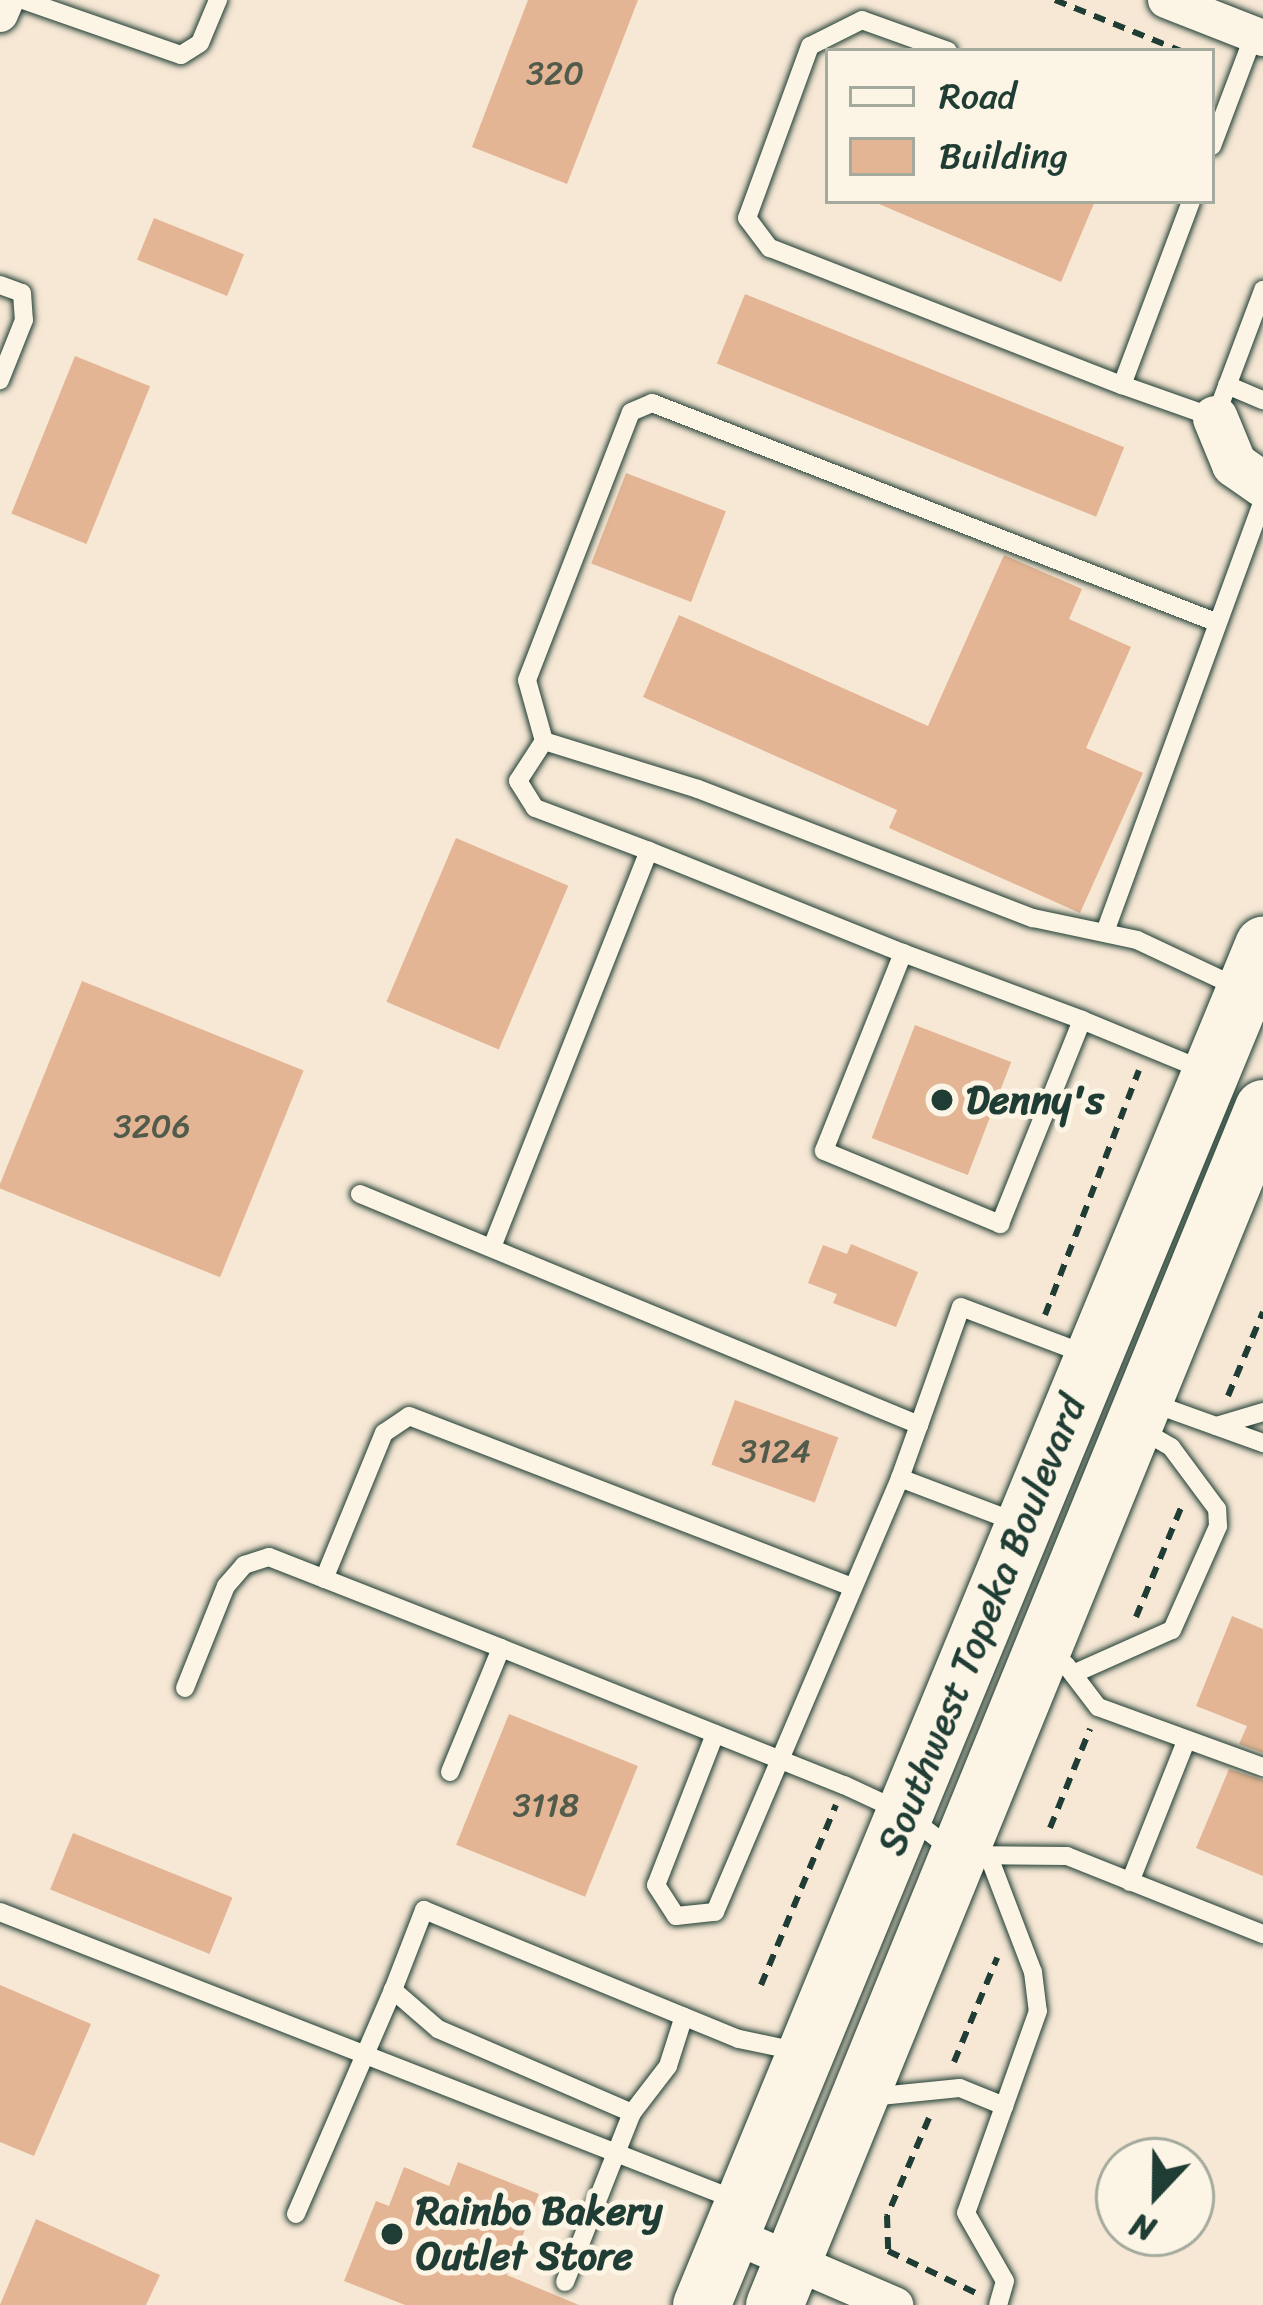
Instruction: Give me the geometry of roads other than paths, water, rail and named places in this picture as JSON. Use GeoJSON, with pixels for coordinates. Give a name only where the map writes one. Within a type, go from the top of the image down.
{"type":"FeatureCollection","features":[{"type":"Feature","properties":{"kind":"main road","name":"Southwest Topeka Boulevard"},"geometry":{"type":"LineString","coordinates":[[701,2305],[1254,968]]}},
{"type":"Feature","properties":{"kind":"main road"},"geometry":{"type":"LineString","coordinates":[[1211,1072],[1263,1094]]}},
{"type":"Feature","properties":{"kind":"main road","name":"Southwest Topeka Boulevard"},"geometry":{"type":"LineString","coordinates":[[782,2284],[859,2098],[974,1856],[1060,1657],[1142,1414],[1263,1108]]}},
{"type":"Feature","properties":{"kind":"main road"},"geometry":{"type":"LineString","coordinates":[[1089,1364],[1142,1414]]}},
{"type":"Feature","properties":{"kind":"street"},"geometry":{"type":"LineString","coordinates":[[0,14],[6,0]]}},
{"type":"Feature","properties":{"kind":"street"},"geometry":{"type":"LineString","coordinates":[[1166,0],[1261,37]]}},
{"type":"Feature","properties":{"kind":"street"},"geometry":{"type":"LineString","coordinates":[[1221,402],[1234,464],[1263,484]]}},
{"type":"Feature","properties":{"kind":"street"},"geometry":{"type":"LineString","coordinates":[[737,2218],[782,2284],[896,2305]]}},
{"type":"Feature","properties":{"kind":"lane"},"geometry":{"type":"LineString","coordinates":[[22,0],[181,56],[200,43],[218,0]]}},
{"type":"Feature","properties":{"kind":"lane"},"geometry":{"type":"LineString","coordinates":[[941,48],[862,20],[810,46],[747,218],[770,248],[1122,386],[1221,402],[1263,400]]}},
{"type":"Feature","properties":{"kind":"lane"},"geometry":{"type":"LineString","coordinates":[[1215,138],[1261,37]]}},
{"type":"Feature","properties":{"kind":"lane"},"geometry":{"type":"LineString","coordinates":[[1122,386],[1190,204]]}},
{"type":"Feature","properties":{"kind":"lane"},"geometry":{"type":"LineString","coordinates":[[0,285],[22,293],[24,320],[0,380]]}},
{"type":"Feature","properties":{"kind":"lane"},"geometry":{"type":"LineString","coordinates":[[1221,402],[1263,290]]}},
{"type":"Feature","properties":{"kind":"lane"},"geometry":{"type":"LineString","coordinates":[[1211,1072],[535,808],[518,781],[544,741],[526,680],[631,412],[652,403],[1218,623]]}},
{"type":"Feature","properties":{"kind":"lane"},"geometry":{"type":"LineString","coordinates":[[1105,932],[1263,500]]}},
{"type":"Feature","properties":{"kind":"lane"},"geometry":{"type":"LineString","coordinates":[[544,741],[698,789],[1033,917],[1254,968]]}},
{"type":"Feature","properties":{"kind":"lane"},"geometry":{"type":"LineString","coordinates":[[492,1247],[650,851]]}},
{"type":"Feature","properties":{"kind":"lane"},"geometry":{"type":"LineString","coordinates":[[903,953],[824,1151],[1000,1224],[1082,1021]]}},
{"type":"Feature","properties":{"kind":"lane"},"geometry":{"type":"LineString","coordinates":[[360,1194],[919,1425]]}},
{"type":"Feature","properties":{"kind":"lane"},"geometry":{"type":"LineString","coordinates":[[715,1733],[656,1885],[676,1916],[715,1912],[900,1478],[961,1307],[1089,1364]]}},
{"type":"Feature","properties":{"kind":"lane"},"geometry":{"type":"LineString","coordinates":[[1215,1426],[1263,1412]]}},
{"type":"Feature","properties":{"kind":"lane"},"geometry":{"type":"LineString","coordinates":[[1142,1414],[1215,1426],[1263,1443]]}},
{"type":"Feature","properties":{"kind":"lane"},"geometry":{"type":"LineString","coordinates":[[1142,1414],[1217,1509],[1218,1526],[1172,1630],[1060,1657],[1099,1707],[1185,1744],[1263,1767]]}},
{"type":"Feature","properties":{"kind":"lane"},"geometry":{"type":"LineString","coordinates":[[324,1579],[384,1433],[409,1416],[853,1587]]}},
{"type":"Feature","properties":{"kind":"lane"},"geometry":{"type":"LineString","coordinates":[[900,1478],[1023,1524]]}},
{"type":"Feature","properties":{"kind":"lane"},"geometry":{"type":"LineString","coordinates":[[184,1688],[226,1586],[244,1565],[269,1557],[844,1785],[904,1813],[974,1856],[1033,1972],[1038,2011],[966,2213],[1005,2281],[998,2305]]}},
{"type":"Feature","properties":{"kind":"lane"},"geometry":{"type":"LineString","coordinates":[[450,1772],[501,1648]]}},
{"type":"Feature","properties":{"kind":"lane"},"geometry":{"type":"LineString","coordinates":[[1130,1882],[1185,1744]]}},
{"type":"Feature","properties":{"kind":"lane"},"geometry":{"type":"LineString","coordinates":[[974,1856],[1067,1856],[1263,1934]]}},
{"type":"Feature","properties":{"kind":"lane"},"geometry":{"type":"LineString","coordinates":[[296,2214],[424,1910],[739,2039],[805,2053]]}},
{"type":"Feature","properties":{"kind":"lane"},"geometry":{"type":"LineString","coordinates":[[0,1912],[618,2154],[737,2218]]}},
{"type":"Feature","properties":{"kind":"lane"},"geometry":{"type":"LineString","coordinates":[[393,1990],[438,2029],[632,2113]]}},
{"type":"Feature","properties":{"kind":"lane"},"geometry":{"type":"LineString","coordinates":[[566,2282],[632,2113],[668,2066],[684,2016]]}},
{"type":"Feature","properties":{"kind":"lane"},"geometry":{"type":"LineString","coordinates":[[859,2098],[960,2088],[1004,2106]]}},
{"type":"Feature","properties":{"kind":"place","name":"Denny's"},"geometry":{"type":"Point","coordinates":[942,1100]}},
{"type":"Feature","properties":{"kind":"place","name":"Rainbo Bakery Outlet Store"},"geometry":{"type":"Point","coordinates":[392,2234]}}]}
